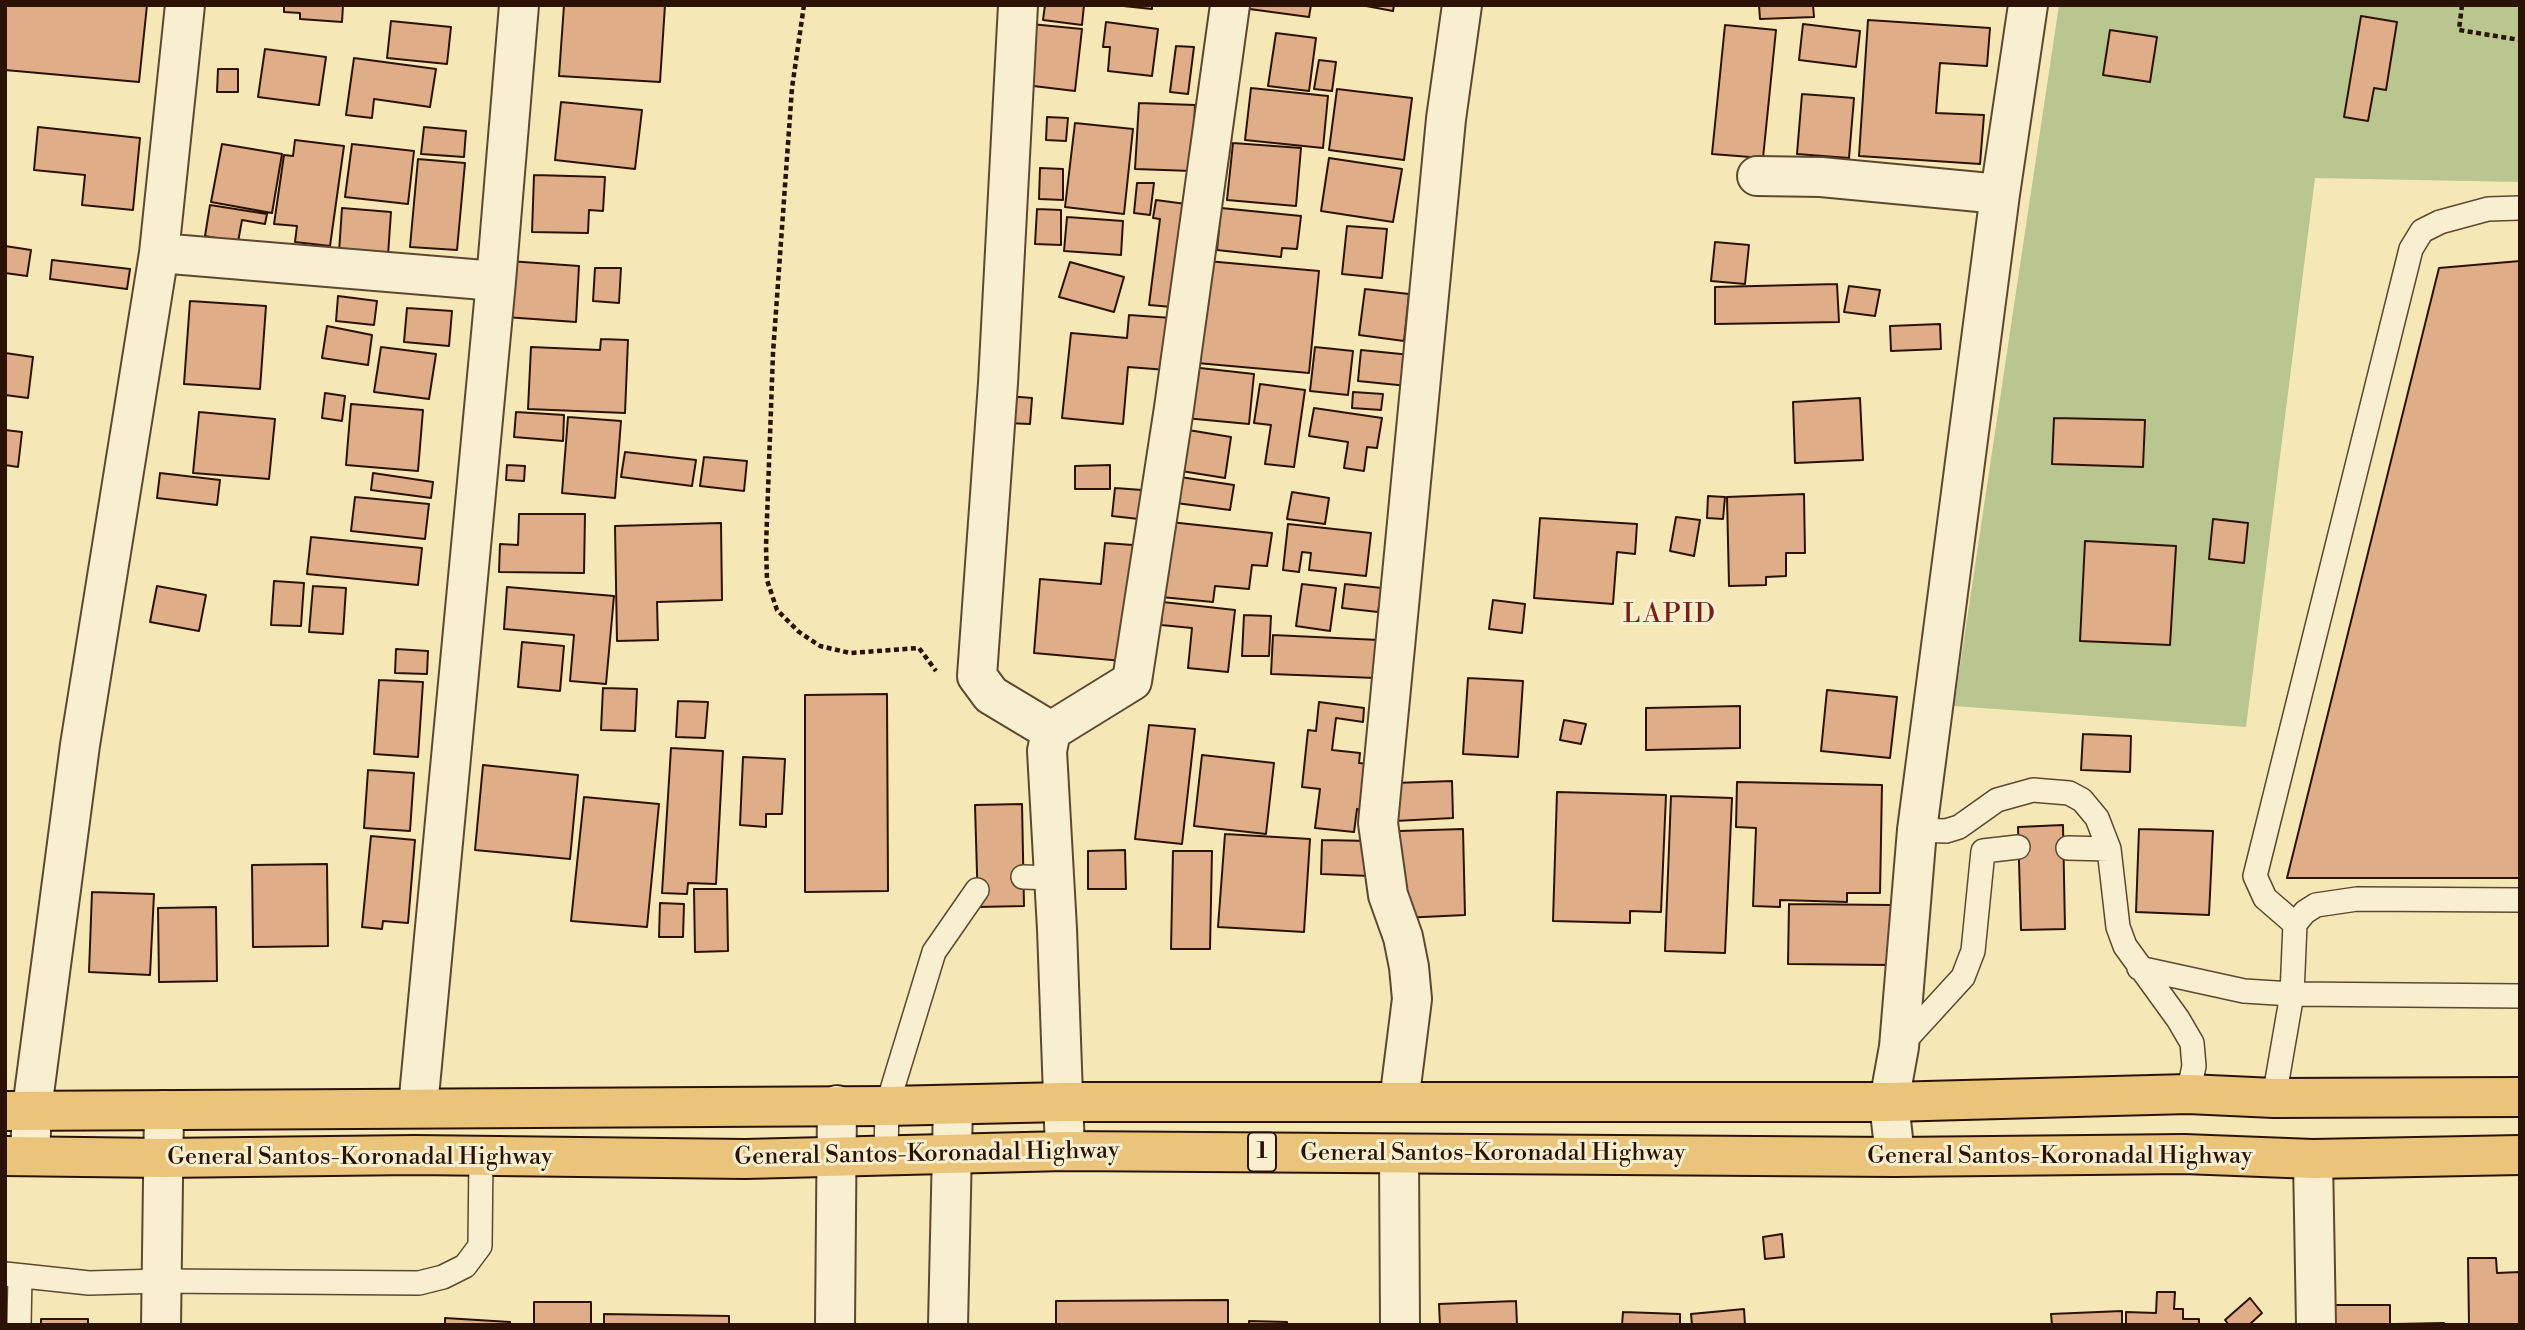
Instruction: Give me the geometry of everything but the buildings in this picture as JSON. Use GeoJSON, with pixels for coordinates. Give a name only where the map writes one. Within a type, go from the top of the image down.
{"type":"FeatureCollection","features":[{"type":"Feature","properties":{"kind":"highway","name":"General Santos-Koronadal Highway"},"geometry":{"type":"LineString","coordinates":[[19,1110],[887,1106],[1064,1102],[1889,1102],[2188,1094],[2274,1098],[2520,1097]]}},
{"type":"Feature","properties":{"kind":"highway","name":"General Santos-Koronadal Highway"},"geometry":{"type":"LineString","coordinates":[[18,1156],[162,1158],[401,1155],[745,1159],[1065,1151],[1895,1157],[2185,1154],[2313,1159],[2520,1155]]}},
{"type":"Feature","properties":{"kind":"street"},"geometry":{"type":"LineString","coordinates":[[18,1156],[19,1110],[159,253],[185,5]]}},
{"type":"Feature","properties":{"kind":"street"},"geometry":{"type":"LineString","coordinates":[[418,1107],[496,281],[519,5]]}},
{"type":"Feature","properties":{"kind":"street"},"geometry":{"type":"LineString","coordinates":[[1018,5],[998,383],[977,676],[990,695],[1051,731]]}},
{"type":"Feature","properties":{"kind":"street"},"geometry":{"type":"LineString","coordinates":[[1065,1151],[1064,1102],[1039,878],[1048,751],[1051,731],[1132,681],[1199,234],[1230,5]]}},
{"type":"Feature","properties":{"kind":"street"},"geometry":{"type":"LineString","coordinates":[[1399,1102],[1412,999],[1403,937],[1388,895],[1378,823],[1446,119],[1462,5]]}},
{"type":"Feature","properties":{"kind":"street"},"geometry":{"type":"LineString","coordinates":[[1895,1157],[1889,1102],[1899,1047],[1917,830],[2000,194],[2028,5]]}},
{"type":"Feature","properties":{"kind":"street"},"geometry":{"type":"LineString","coordinates":[[1757,176],[1821,177],[2000,194]]}},
{"type":"Feature","properties":{"kind":"street"},"geometry":{"type":"LineString","coordinates":[[159,253],[496,281]]}},
{"type":"Feature","properties":{"kind":"street"},"geometry":{"type":"LineString","coordinates":[[835,1325],[837,1105]]}},
{"type":"Feature","properties":{"kind":"street"},"geometry":{"type":"LineString","coordinates":[[948,1325],[953,1105]]}},
{"type":"Feature","properties":{"kind":"street"},"geometry":{"type":"LineString","coordinates":[[161,1325],[164,1110]]}},
{"type":"Feature","properties":{"kind":"street"},"geometry":{"type":"LineString","coordinates":[[1399,1154],[1400,1325]]}},
{"type":"Feature","properties":{"kind":"street"},"geometry":{"type":"LineString","coordinates":[[2313,1159],[2316,1325]]}},
{"type":"Feature","properties":{"kind":"lane"},"geometry":{"type":"LineString","coordinates":[[2295,924],[2264,898],[2255,876],[2411,249],[2422,231],[2440,222],[2488,209],[2520,208]]}},
{"type":"Feature","properties":{"kind":"lane"},"geometry":{"type":"LineString","coordinates":[[1917,830],[1946,831],[1959,827],[1997,800],[2033,790],[2069,793],[2082,800],[2098,818],[2109,849],[2119,927],[2125,946],[2178,1019],[2192,1044],[2194,1066],[2188,1094]]}},
{"type":"Feature","properties":{"kind":"lane"},"geometry":{"type":"LineString","coordinates":[[1899,1047],[1963,976],[1973,951],[1983,851],[1982,809]]}},
{"type":"Feature","properties":{"kind":"lane"},"geometry":{"type":"LineString","coordinates":[[1983,851],[2018,847]]}},
{"type":"Feature","properties":{"kind":"lane"},"geometry":{"type":"LineString","coordinates":[[2068,848],[2109,849]]}},
{"type":"Feature","properties":{"kind":"lane"},"geometry":{"type":"LineString","coordinates":[[886,1155],[887,1106],[934,951],[976,890]]}},
{"type":"Feature","properties":{"kind":"lane"},"geometry":{"type":"LineString","coordinates":[[2274,1098],[2292,994],[2295,924],[2305,912],[2316,905],[2357,899],[2520,900]]}},
{"type":"Feature","properties":{"kind":"lane"},"geometry":{"type":"LineString","coordinates":[[2139,968],[2244,991],[2292,994],[2520,996]]}},
{"type":"Feature","properties":{"kind":"lane"},"geometry":{"type":"LineString","coordinates":[[19,1325],[13,1275],[89,1283],[419,1283],[443,1277],[465,1266],[480,1246],[481,1157]]}},
{"type":"Feature","properties":{"kind":"path"},"geometry":{"type":"LineString","coordinates":[[804,5],[792,88],[774,339],[767,580],[776,610],[799,632],[820,646],[850,653],[919,648],[939,674]]}},
{"type":"Feature","properties":{"kind":"path"},"geometry":{"type":"LineString","coordinates":[[2462,5],[2459,30],[2520,40]]}},
{"type":"Feature","properties":{"kind":"green space"},"geometry":{"type":"Polygon","coordinates":[[[2059,5],[2520,5],[2520,182],[2315,178],[2246,727],[1954,706],[2059,5]]]}},
{"type":"Feature","properties":{"kind":"district","name":"LAPID"},"geometry":{"type":"Point","coordinates":[1670,616]}}]}
